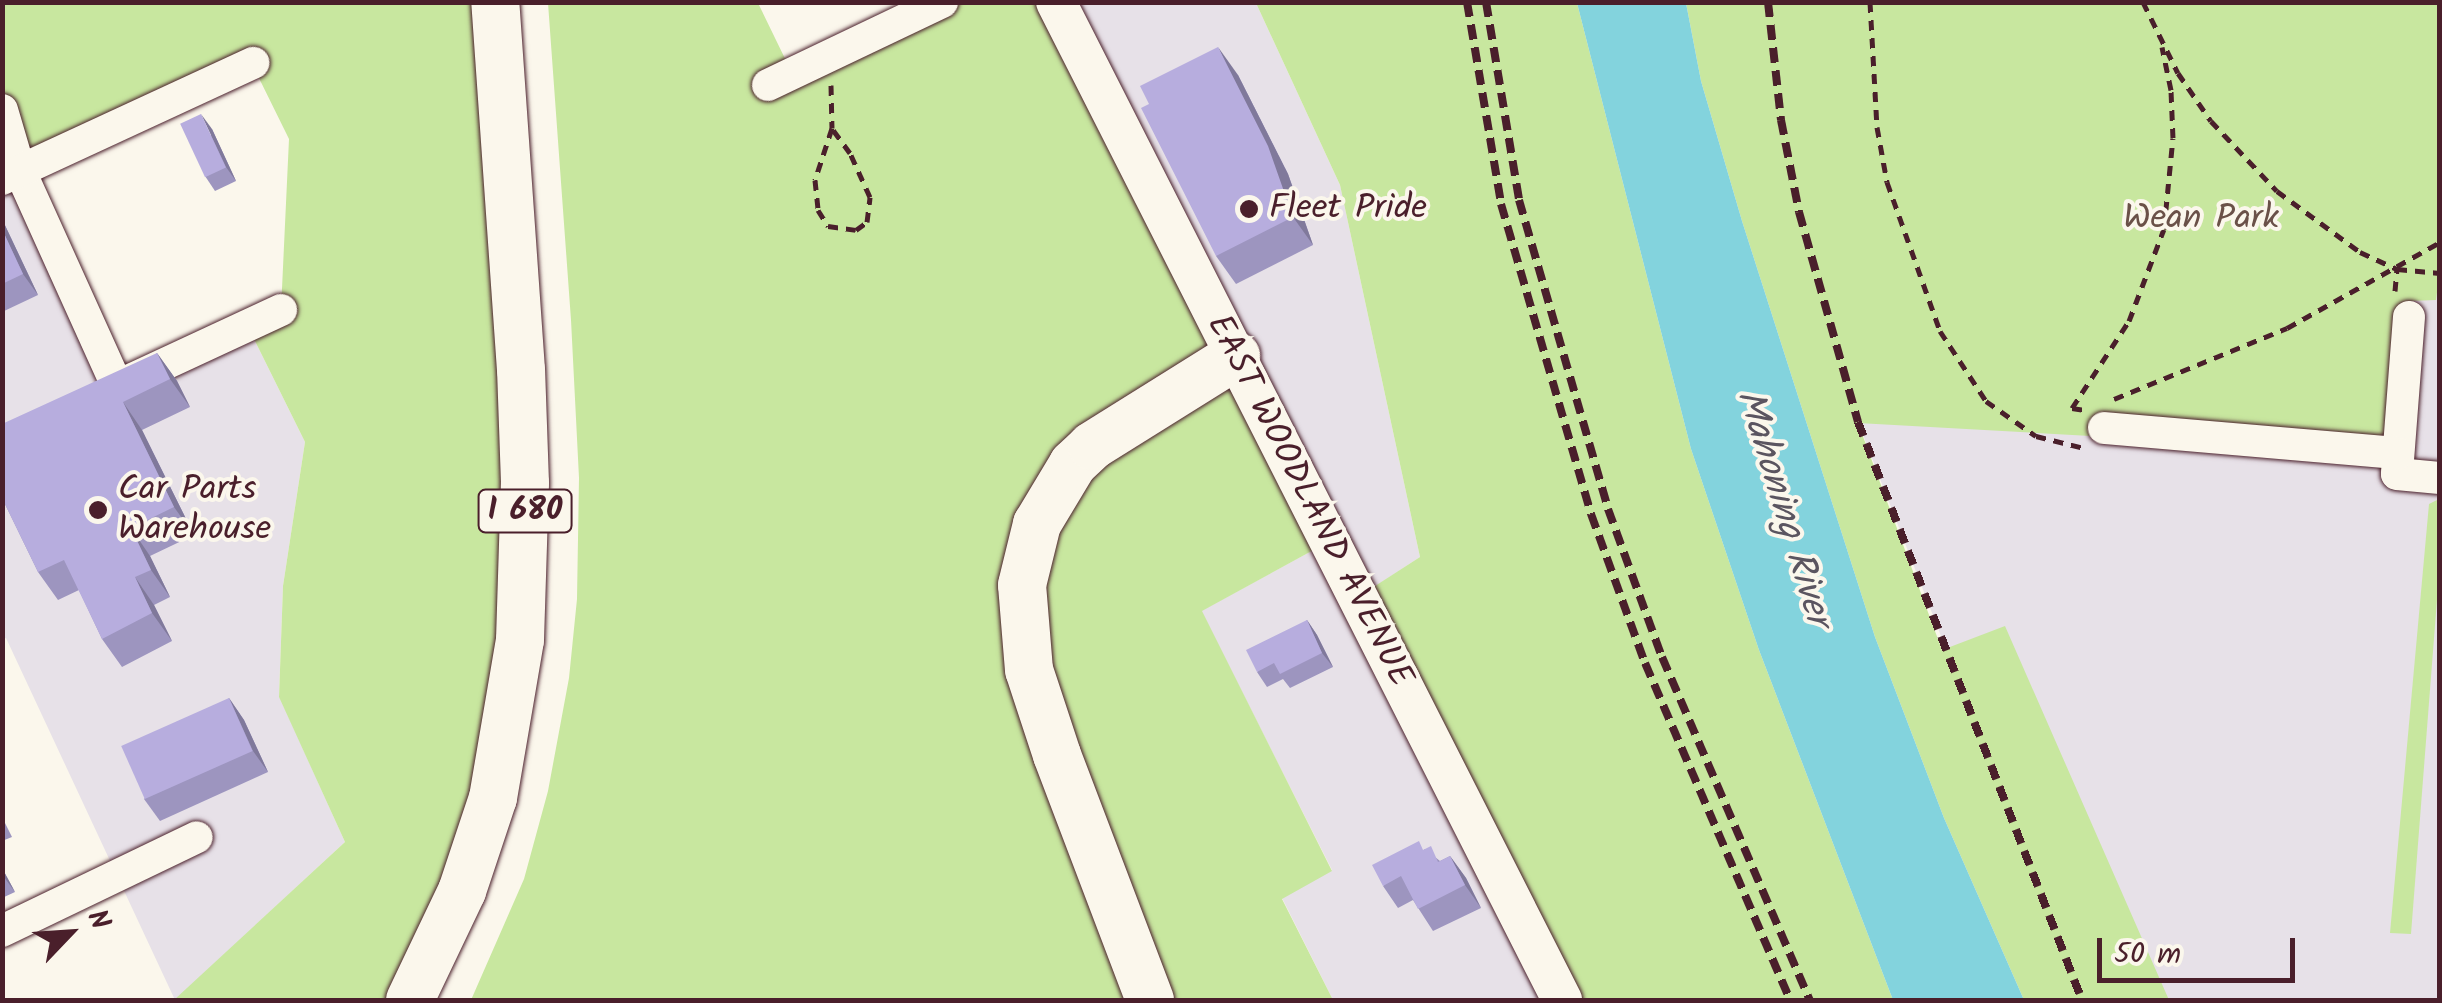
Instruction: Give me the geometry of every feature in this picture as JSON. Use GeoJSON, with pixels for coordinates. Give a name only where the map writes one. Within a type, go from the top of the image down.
{"type":"FeatureCollection","features":[{"type":"Feature","properties":{"kind":"highway","name":"I 680"},"geometry":{"type":"LineString","coordinates":[[410,1000],[462,892],[492,798],[520,640],[525,502],[521,370],[495,2]]}},
{"type":"Feature","properties":{"kind":"highway"},"geometry":{"type":"LineString","coordinates":[[1150,1000],[1057,756],[1030,670],[1022,585],[1037,524],[1073,464],[1092,446],[1236,356]]}},
{"type":"Feature","properties":{"kind":"main road","name":"EAST WOODLAND AVENUE"},"geometry":{"type":"LineString","coordinates":[[1056,2],[1562,1000]]}},
{"type":"Feature","properties":{"kind":"street"},"geometry":{"type":"LineString","coordinates":[[768,85],[942,2]]}},
{"type":"Feature","properties":{"kind":"street"},"geometry":{"type":"LineString","coordinates":[[11,175],[252,63]]}},
{"type":"Feature","properties":{"kind":"street"},"geometry":{"type":"LineString","coordinates":[[2,110],[11,175],[117,386]]}},
{"type":"Feature","properties":{"kind":"street"},"geometry":{"type":"LineString","coordinates":[[84,402],[281,310]]}},
{"type":"Feature","properties":{"kind":"street"},"geometry":{"type":"LineString","coordinates":[[2398,463],[2401,312]]}},
{"type":"Feature","properties":{"kind":"street"},"geometry":{"type":"LineString","coordinates":[[2094,429],[2398,463],[2440,478]]}},
{"type":"Feature","properties":{"kind":"street"},"geometry":{"type":"LineString","coordinates":[[2,931],[196,837]]}},
{"type":"Feature","properties":{"kind":"path"},"geometry":{"type":"LineString","coordinates":[[1870,2],[1876,127],[1887,182],[1940,331],[1986,401],[2036,436],[2072,448],[2094,429],[2072,408]]}},
{"type":"Feature","properties":{"kind":"path"},"geometry":{"type":"LineString","coordinates":[[2143,2],[2160,39],[2212,120],[2266,180],[2322,228],[2397,269],[2440,272]]}},
{"type":"Feature","properties":{"kind":"path"},"geometry":{"type":"LineString","coordinates":[[2072,408],[2129,321],[2164,229],[2173,138],[2171,90],[2160,39]]}},
{"type":"Feature","properties":{"kind":"path"},"geometry":{"type":"LineString","coordinates":[[827,57],[832,128],[814,180],[818,210],[828,226],[856,230],[867,222],[870,197],[850,153],[832,128]]}},
{"type":"Feature","properties":{"kind":"path"},"geometry":{"type":"LineString","coordinates":[[2072,408],[2113,400],[2229,355],[2397,269],[2440,242]]}},
{"type":"Feature","properties":{"kind":"path"},"geometry":{"type":"LineString","coordinates":[[2397,269],[2401,312]]}},
{"type":"Feature","properties":{"kind":"shaded area"},"geometry":{"type":"Polygon","coordinates":[[[1056,3],[1256,3],[1340,185],[1420,557],[1359,597],[1562,1000],[1333,1000],[1282,898],[1332,870],[1201,611],[1330,541],[1056,3]]]}},
{"type":"Feature","properties":{"kind":"shaded area"},"geometry":{"type":"Polygon","coordinates":[[[20,171],[117,386],[254,339],[305,442],[283,586],[279,696],[345,842],[175,1000],[6,638],[3,639],[2,179],[20,171]]]}},
{"type":"Feature","properties":{"kind":"shaded area"},"geometry":{"type":"Polygon","coordinates":[[[2412,276],[2439,278],[2439,1000],[2082,1000],[1858,422],[2398,452],[2412,276]]]}},
{"type":"Feature","properties":{"kind":"green space"},"geometry":{"type":"Polygon","coordinates":[[[3,3],[495,3],[520,640],[410,1000],[174,1000],[345,842],[279,697],[283,586],[305,442],[254,339],[281,310],[289,139],[252,64],[20,171],[3,110],[3,3]]]}},
{"type":"Feature","properties":{"kind":"green space"},"geometry":{"type":"Polygon","coordinates":[[[548,3],[758,3],[792,73],[942,3],[1056,3],[1330,541],[1202,611],[1332,871],[1282,899],[1333,1000],[471,1000],[524,879],[548,791],[569,678],[577,599],[579,478],[548,3]]]}},
{"type":"Feature","properties":{"kind":"green space"},"geometry":{"type":"Polygon","coordinates":[[[1256,3],[1577,3],[1691,449],[1759,650],[1893,1000],[1562,1000],[1358,597],[1420,557],[1340,185],[1256,3]]]}},
{"type":"Feature","properties":{"kind":"green space","name":"Wean Park"},"geometry":{"type":"Polygon","coordinates":[[[1686,3],[2439,3],[2439,277],[2436,300],[2410,301],[2398,453],[1858,423],[1942,650],[2005,626],[2169,1000],[2024,1000],[1944,818],[1875,637],[1742,221],[1701,81],[1686,3]]]}},
{"type":"Feature","properties":{"kind":"green space"},"geometry":{"type":"Polygon","coordinates":[[[2439,499],[2439,574],[2411,934],[2390,933],[2429,504],[2439,499]]]}},
{"type":"Feature","properties":{"kind":"water","name":"Mahoning River"},"geometry":{"type":"Polygon","coordinates":[[[1577,3],[1686,3],[1701,81],[1742,221],[1875,637],[1944,818],[2024,1000],[1893,1000],[1759,650],[1691,449],[1577,3]]]}},
{"type":"Feature","properties":{"kind":"building","name":"Fleet Pride"},"geometry":{"type":"Polygon","coordinates":[[[1218,47],[1268,146],[1293,217],[1216,256],[1141,108],[1149,104],[1140,86],[1218,47]]]}},
{"type":"Feature","properties":{"kind":"building"},"geometry":{"type":"Polygon","coordinates":[[[201,114],[226,167],[205,177],[180,124],[201,114]]]}},
{"type":"Feature","properties":{"kind":"building"},"geometry":{"type":"Polygon","coordinates":[[[2,229],[23,274],[2,284],[2,229]]]}},
{"type":"Feature","properties":{"kind":"building","name":"Car Parts Warehouse"},"geometry":{"type":"Polygon","coordinates":[[[157,353],[170,379],[123,402],[174,507],[131,528],[151,570],[135,577],[152,613],[102,639],[64,560],[38,572],[2,498],[2,424],[157,353]]]}},
{"type":"Feature","properties":{"kind":"building"},"geometry":{"type":"Polygon","coordinates":[[[1307,620],[1322,653],[1280,674],[1274,663],[1257,672],[1246,650],[1307,620]]]}},
{"type":"Feature","properties":{"kind":"building"},"geometry":{"type":"Polygon","coordinates":[[[229,698],[253,751],[145,799],[121,746],[229,698]]]}},
{"type":"Feature","properties":{"kind":"building"},"geometry":{"type":"Polygon","coordinates":[[[1419,841],[1423,850],[1431,846],[1438,862],[1450,856],[1465,885],[1418,909],[1401,876],[1383,886],[1372,865],[1419,841]]]}},
{"type":"Feature","properties":{"kind":"railway"},"geometry":{"type":"LineString","coordinates":[[1467,2],[1501,204],[1591,514],[1645,663],[1790,1000]]}},
{"type":"Feature","properties":{"kind":"railway"},"geometry":{"type":"LineString","coordinates":[[1486,2],[1519,200],[1608,509],[1662,657],[1810,1000]]}},
{"type":"Feature","properties":{"kind":"railway"},"geometry":{"type":"LineString","coordinates":[[1768,2],[1781,120],[1799,212],[1858,422],[2082,1000]]}},
{"type":"Feature","properties":{"kind":"place","name":"Fleet Pride"},"geometry":{"type":"Point","coordinates":[1249,209]}},
{"type":"Feature","properties":{"kind":"place","name":"Car Parts Warehouse"},"geometry":{"type":"Point","coordinates":[98,510]}}]}
